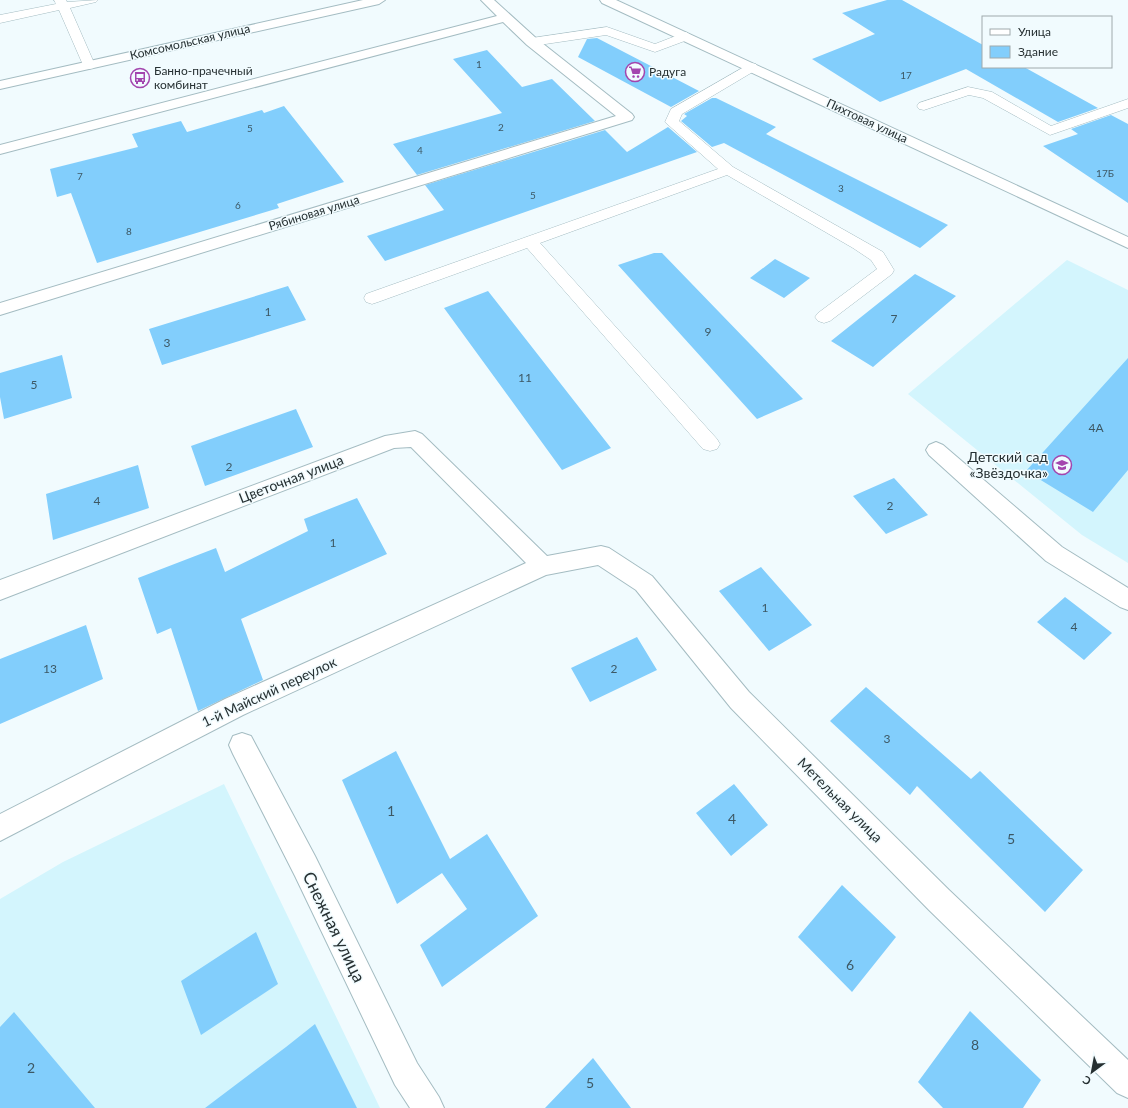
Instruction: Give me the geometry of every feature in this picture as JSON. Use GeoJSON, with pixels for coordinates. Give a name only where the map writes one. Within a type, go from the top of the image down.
{"type":"FeatureCollection","features":[{"type":"Feature","properties":{"kind":"street"},"geometry":{"type":"LineString","coordinates":[[345,8],[361,0]]}},
{"type":"Feature","properties":{"kind":"street","name":"Комсомольская улица"},"geometry":{"type":"LineString","coordinates":[[0,85],[379,0]]}},
{"type":"Feature","properties":{"kind":"street"},"geometry":{"type":"LineString","coordinates":[[487,0],[532,42]]}},
{"type":"Feature","properties":{"kind":"street","name":"Пихтовая улица"},"geometry":{"type":"LineString","coordinates":[[606,0],[1128,243]]}},
{"type":"Feature","properties":{"kind":"street"},"geometry":{"type":"LineString","coordinates":[[0,150],[506,17]]}},
{"type":"Feature","properties":{"kind":"street","name":"Рябиновая улица"},"geometry":{"type":"LineString","coordinates":[[0,309],[627,117],[532,42]]}},
{"type":"Feature","properties":{"kind":"street","name":"Цветочная улица"},"geometry":{"type":"LineString","coordinates":[[0,590],[392,441],[415,439],[544,566]]}},
{"type":"Feature","properties":{"kind":"street"},"geometry":{"type":"LineString","coordinates":[[936,450],[1054,554],[1128,600]]}},
{"type":"Feature","properties":{"kind":"street","name":"Метельная улица"},"geometry":{"type":"LineString","coordinates":[[544,566],[601,555],[644,583],[740,700],[939,900],[1128,1082]]}},
{"type":"Feature","properties":{"kind":"street","name":"1-й Майский переулок"},"geometry":{"type":"LineString","coordinates":[[0,828],[234,707],[544,566]]}},
{"type":"Feature","properties":{"kind":"street","name":"Снежная улица"},"geometry":{"type":"LineString","coordinates":[[242,744],[305,866],[406,1074],[428,1108]]}},
{"type":"Feature","properties":{"kind":"lane"},"geometry":{"type":"LineString","coordinates":[[0,19],[62,3],[92,0]]}},
{"type":"Feature","properties":{"kind":"lane"},"geometry":{"type":"LineString","coordinates":[[62,3],[89,64]]}},
{"type":"Feature","properties":{"kind":"lane"},"geometry":{"type":"LineString","coordinates":[[532,42],[607,31],[655,48],[686,36]]}},
{"type":"Feature","properties":{"kind":"lane"},"geometry":{"type":"LineString","coordinates":[[751,67],[676,112],[672,122],[728,170],[859,244],[877,256],[886,270],[824,317]]}},
{"type":"Feature","properties":{"kind":"lane"},"geometry":{"type":"LineString","coordinates":[[924,106],[968,91],[987,95],[1050,131],[1128,103]]}},
{"type":"Feature","properties":{"kind":"lane"},"geometry":{"type":"LineString","coordinates":[[372,298],[728,170]]}},
{"type":"Feature","properties":{"kind":"lane"},"geometry":{"type":"LineString","coordinates":[[530,241],[710,444]]}},
{"type":"Feature","properties":{"kind":"shaded area","name":"Детский сад «Звёздочка»"},"geometry":{"type":"Polygon","coordinates":[[[1067,260],[1128,290],[1128,563],[1082,535],[908,394],[1067,260]]]}},
{"type":"Feature","properties":{"kind":"shaded area"},"geometry":{"type":"Polygon","coordinates":[[[224,784],[380,1108],[0,1108],[0,899],[63,862],[224,784]]]}},
{"type":"Feature","properties":{"kind":"building"},"geometry":{"type":"Polygon","coordinates":[[[887,0],[902,0],[982,44],[982,68],[1026,68],[1098,108],[1058,122],[966,69],[880,102],[812,59],[875,34],[842,13],[887,0]]]}},
{"type":"Feature","properties":{"kind":"building"},"geometry":{"type":"Polygon","coordinates":[[[597,38],[699,91],[671,107],[578,57],[587,39],[597,38]]]}},
{"type":"Feature","properties":{"kind":"building"},"geometry":{"type":"Polygon","coordinates":[[[487,50],[522,87],[552,79],[595,121],[417,175],[393,144],[502,113],[453,59],[487,50]]]}},
{"type":"Feature","properties":{"kind":"building"},"geometry":{"type":"Polygon","coordinates":[[[712,98],[716,98],[776,127],[766,134],[948,225],[920,248],[724,143],[712,147],[681,121],[687,116],[684,114],[712,98]]]}},
{"type":"Feature","properties":{"kind":"building"},"geometry":{"type":"Polygon","coordinates":[[[284,106],[344,182],[277,204],[279,208],[97,263],[71,193],[57,197],[50,169],[138,147],[132,134],[181,121],[187,132],[262,110],[264,113],[284,106]]]}},
{"type":"Feature","properties":{"kind":"building"},"geometry":{"type":"Polygon","coordinates":[[[1111,115],[1128,124],[1128,203],[1043,146],[1078,134],[1071,129],[1111,115]]]}},
{"type":"Feature","properties":{"kind":"building"},"geometry":{"type":"Polygon","coordinates":[[[668,127],[697,152],[385,261],[367,236],[444,210],[425,185],[605,130],[627,152],[668,127]]]}},
{"type":"Feature","properties":{"kind":"building"},"geometry":{"type":"Polygon","coordinates":[[[654,253],[662,253],[803,399],[757,419],[618,265],[654,253]]]}},
{"type":"Feature","properties":{"kind":"building"},"geometry":{"type":"Polygon","coordinates":[[[775,259],[810,278],[784,298],[750,278],[775,259]]]}},
{"type":"Feature","properties":{"kind":"building"},"geometry":{"type":"Polygon","coordinates":[[[915,274],[956,296],[873,367],[831,341],[915,274]]]}},
{"type":"Feature","properties":{"kind":"building"},"geometry":{"type":"Polygon","coordinates":[[[288,286],[306,320],[162,365],[149,329],[288,286]]]}},
{"type":"Feature","properties":{"kind":"building"},"geometry":{"type":"Polygon","coordinates":[[[488,291],[611,448],[562,470],[444,308],[488,291]]]}},
{"type":"Feature","properties":{"kind":"building"},"geometry":{"type":"Polygon","coordinates":[[[62,355],[72,398],[4,419],[0,397],[0,373],[62,355]]]}},
{"type":"Feature","properties":{"kind":"building"},"geometry":{"type":"Polygon","coordinates":[[[1128,358],[1128,470],[1093,512],[1026,471],[1128,358]]]}},
{"type":"Feature","properties":{"kind":"building"},"geometry":{"type":"Polygon","coordinates":[[[296,409],[313,447],[205,486],[191,446],[296,409]]]}},
{"type":"Feature","properties":{"kind":"building"},"geometry":{"type":"Polygon","coordinates":[[[138,465],[149,508],[53,540],[46,494],[138,465]]]}},
{"type":"Feature","properties":{"kind":"building"},"geometry":{"type":"Polygon","coordinates":[[[894,478],[928,515],[886,534],[853,496],[894,478]]]}},
{"type":"Feature","properties":{"kind":"building"},"geometry":{"type":"Polygon","coordinates":[[[357,498],[387,554],[241,619],[263,680],[198,711],[171,628],[157,634],[138,578],[216,548],[225,572],[308,531],[304,519],[357,498]]]}},
{"type":"Feature","properties":{"kind":"building"},"geometry":{"type":"Polygon","coordinates":[[[761,567],[812,625],[769,651],[719,591],[761,567]]]}},
{"type":"Feature","properties":{"kind":"building"},"geometry":{"type":"Polygon","coordinates":[[[1065,597],[1112,633],[1084,660],[1037,622],[1065,597]]]}},
{"type":"Feature","properties":{"kind":"building"},"geometry":{"type":"Polygon","coordinates":[[[86,625],[103,679],[0,724],[0,659],[86,625]]]}},
{"type":"Feature","properties":{"kind":"building"},"geometry":{"type":"Polygon","coordinates":[[[637,637],[657,670],[590,702],[571,668],[637,637]]]}},
{"type":"Feature","properties":{"kind":"building"},"geometry":{"type":"Polygon","coordinates":[[[866,687],[971,779],[980,771],[1083,870],[1045,912],[917,786],[910,795],[830,721],[866,687]]]}},
{"type":"Feature","properties":{"kind":"building"},"geometry":{"type":"Polygon","coordinates":[[[396,751],[450,859],[487,834],[538,916],[442,987],[420,945],[467,909],[442,873],[397,904],[342,780],[396,751]]]}},
{"type":"Feature","properties":{"kind":"building"},"geometry":{"type":"Polygon","coordinates":[[[734,784],[768,825],[731,856],[696,813],[734,784]]]}},
{"type":"Feature","properties":{"kind":"building"},"geometry":{"type":"Polygon","coordinates":[[[842,885],[896,937],[852,992],[798,937],[842,885]]]}},
{"type":"Feature","properties":{"kind":"building"},"geometry":{"type":"Polygon","coordinates":[[[256,932],[278,984],[201,1035],[181,981],[256,932]]]}},
{"type":"Feature","properties":{"kind":"building"},"geometry":{"type":"Polygon","coordinates":[[[970,1011],[1041,1080],[1023,1108],[943,1108],[918,1082],[970,1011]]]}},
{"type":"Feature","properties":{"kind":"building"},"geometry":{"type":"Polygon","coordinates":[[[14,1012],[95,1108],[0,1108],[0,1027],[14,1012]]]}},
{"type":"Feature","properties":{"kind":"building"},"geometry":{"type":"Polygon","coordinates":[[[315,1024],[357,1108],[205,1108],[286,1047],[315,1024]]]}},
{"type":"Feature","properties":{"kind":"building"},"geometry":{"type":"Polygon","coordinates":[[[593,1058],[631,1108],[545,1108],[593,1058]]]}},
{"type":"Feature","properties":{"kind":"place","name":"Радуга"},"geometry":{"type":"Point","coordinates":[635,72]}},
{"type":"Feature","properties":{"kind":"place","name":"Банно-прачечный комбинат"},"geometry":{"type":"Point","coordinates":[140,78]}},
{"type":"Feature","properties":{"kind":"place","name":"Детский сад «Звёздочка»"},"geometry":{"type":"Point","coordinates":[1062,465]}}]}
